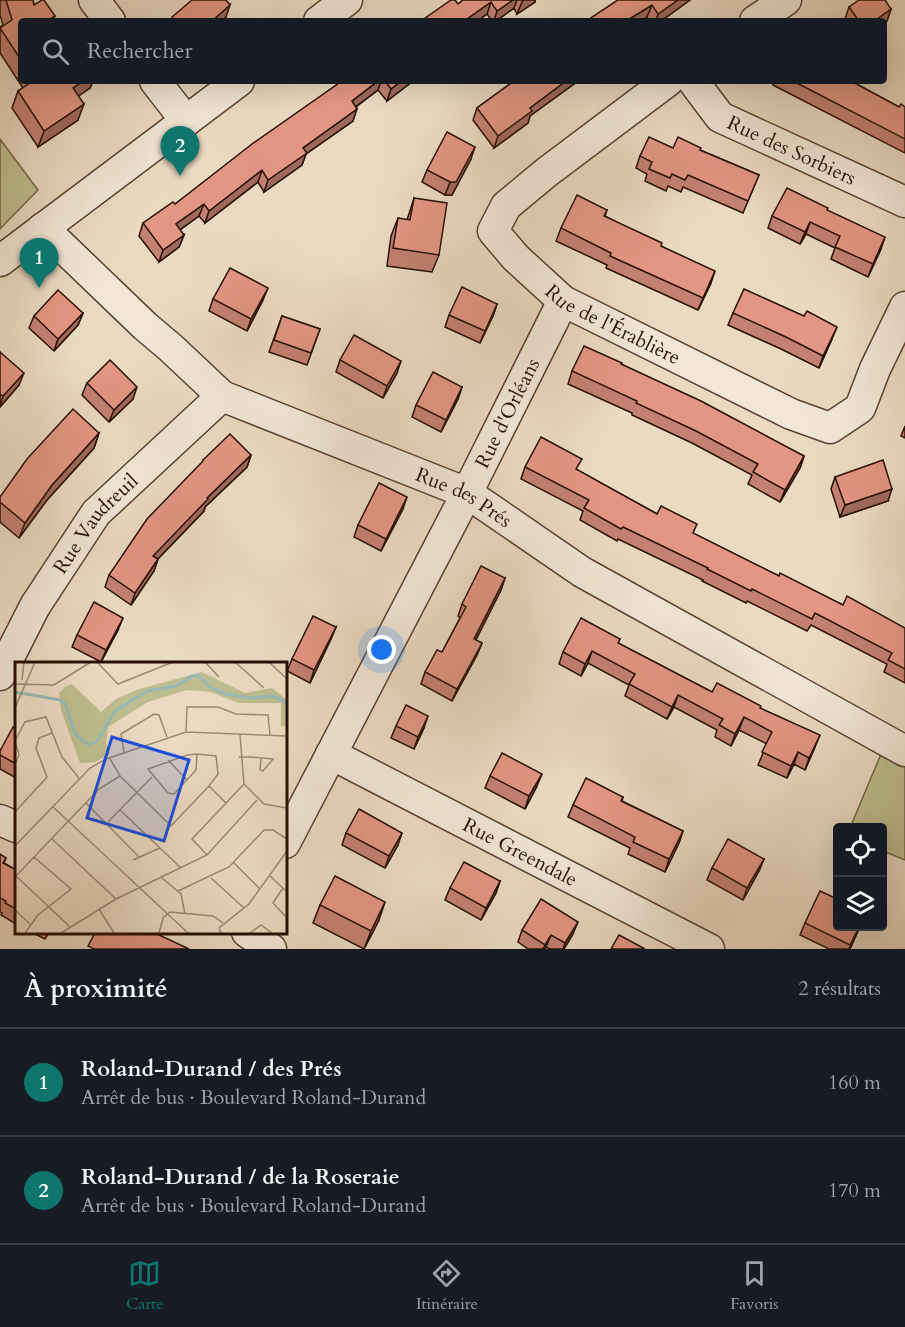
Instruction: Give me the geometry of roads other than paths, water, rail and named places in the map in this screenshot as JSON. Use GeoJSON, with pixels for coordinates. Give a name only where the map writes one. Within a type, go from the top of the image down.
{"type":"FeatureCollection","features":[{"type":"Feature","properties":{"kind":"street"},"geometry":{"type":"LineString","coordinates":[[94,0],[108,18]]}},
{"type":"Feature","properties":{"kind":"street"},"geometry":{"type":"LineString","coordinates":[[323,18],[347,0]]}},
{"type":"Feature","properties":{"kind":"street"},"geometry":{"type":"LineString","coordinates":[[759,18],[786,0]]}},
{"type":"Feature","properties":{"kind":"street"},"geometry":{"type":"LineString","coordinates":[[157,84],[186,121]]}},
{"type":"Feature","properties":{"kind":"street"},"geometry":{"type":"LineString","coordinates":[[0,261],[235,84]]}},
{"type":"Feature","properties":{"kind":"street","name":"Rue de l'Érablière"},"geometry":{"type":"LineString","coordinates":[[664,84],[547,172],[506,206],[493,231],[516,258],[563,301],[791,414],[830,428],[860,408],[875,369],[905,308]]}},
{"type":"Feature","properties":{"kind":"street","name":"Rue des Sorbiers"},"geometry":{"type":"LineString","coordinates":[[695,84],[720,117],[905,202]]}},
{"type":"Feature","properties":{"kind":"street","name":"Rue des Prés"},"geometry":{"type":"LineString","coordinates":[[43,228],[222,396],[467,493],[582,572],[905,751]]}},
{"type":"Feature","properties":{"kind":"street","name":"Rue d'Orléans"},"geometry":{"type":"LineString","coordinates":[[286,841],[467,493],[563,301]]}},
{"type":"Feature","properties":{"kind":"street","name":"Rue Vaudreuil"},"geometry":{"type":"LineString","coordinates":[[0,675],[35,606],[96,513],[222,396]]}},
{"type":"Feature","properties":{"kind":"street","name":"Rue Greendale"},"geometry":{"type":"LineString","coordinates":[[331,754],[709,949]]}},
{"type":"Feature","properties":{"kind":"street"},"geometry":{"type":"LineString","coordinates":[[0,820],[15,827]]}},
{"type":"Feature","properties":{"kind":"street"},"geometry":{"type":"LineString","coordinates":[[248,934],[271,949]]}},
{"type":"Feature","properties":{"kind":"place","name":"Roland-Durand / de la Roseraie"},"geometry":{"type":"Point","coordinates":[180,176]}},
{"type":"Feature","properties":{"kind":"place","name":"Roland-Durand / des Prés"},"geometry":{"type":"Point","coordinates":[39,288]}}]}
